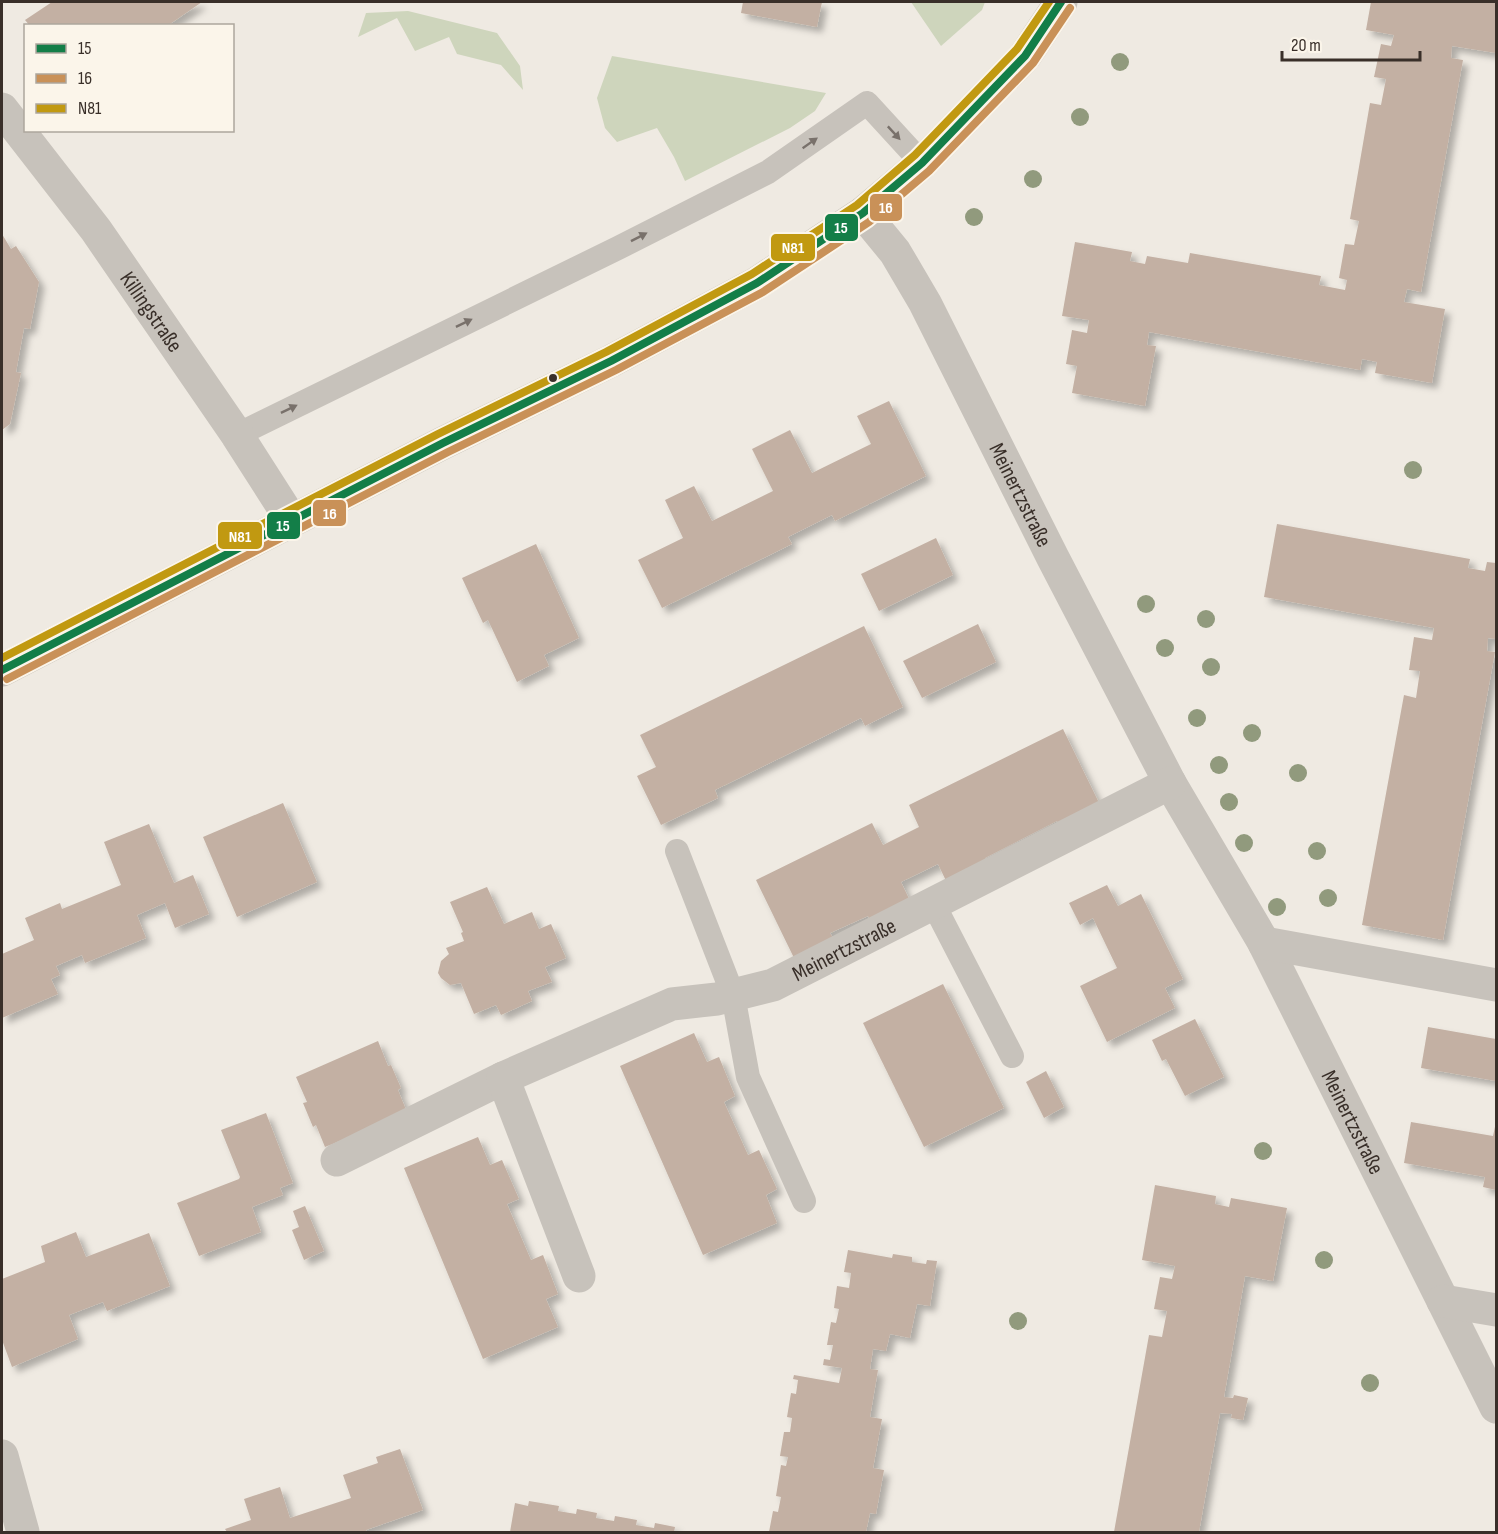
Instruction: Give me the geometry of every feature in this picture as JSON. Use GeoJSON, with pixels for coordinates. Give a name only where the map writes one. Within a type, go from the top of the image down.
{"type":"FeatureCollection","features":[{"type":"Feature","properties":{"kind":"street"},"geometry":{"type":"LineString","coordinates":[[2,670],[443,443],[611,362],[757,283],[863,213],[922,163],[1025,56],[1061,2]]}},
{"type":"Feature","properties":{"kind":"street","name":"Killingstraße"},"geometry":{"type":"LineString","coordinates":[[2,109],[96,230],[237,435],[292,521]]}},
{"type":"Feature","properties":{"kind":"street","name":"Meinertzstraße"},"geometry":{"type":"LineString","coordinates":[[863,213],[895,252],[925,303],[1038,529],[1170,783],[1264,943],[1497,1407]]}},
{"type":"Feature","properties":{"kind":"street","name":"Meinertzstraße"},"geometry":{"type":"LineString","coordinates":[[337,1160],[503,1078],[672,1004],[717,999],[773,985],[1170,783]]}},
{"type":"Feature","properties":{"kind":"street"},"geometry":{"type":"LineString","coordinates":[[1264,943],[1497,985]]}},
{"type":"Feature","properties":{"kind":"street"},"geometry":{"type":"LineString","coordinates":[[503,1078],[579,1276]]}},
{"type":"Feature","properties":{"kind":"street"},"geometry":{"type":"LineString","coordinates":[[1443,1301],[1497,1310]]}},
{"type":"Feature","properties":{"kind":"street"},"geometry":{"type":"LineString","coordinates":[[2,1456],[23,1533]]}},
{"type":"Feature","properties":{"kind":"lane"},"geometry":{"type":"LineString","coordinates":[[237,435],[768,172],[867,103],[922,163]]}},
{"type":"Feature","properties":{"kind":"lane"},"geometry":{"type":"LineString","coordinates":[[676,851],[733,995],[748,1077],[804,1201]]}},
{"type":"Feature","properties":{"kind":"lane"},"geometry":{"type":"LineString","coordinates":[[933,903],[1012,1056]]}},
{"type":"Feature","properties":{"kind":"green space"},"geometry":{"type":"Polygon","coordinates":[[[911,2],[985,2],[982,10],[941,46],[911,2]]]}},
{"type":"Feature","properties":{"kind":"green space"},"geometry":{"type":"Polygon","coordinates":[[[408,11],[497,33],[520,66],[523,90],[501,65],[457,54],[449,37],[415,51],[397,18],[358,37],[366,13],[408,11]]]}},
{"type":"Feature","properties":{"kind":"green space"},"geometry":{"type":"Polygon","coordinates":[[[612,56],[826,93],[815,111],[790,128],[685,181],[657,128],[617,142],[605,128],[597,98],[612,56]]]}},
{"type":"Feature","properties":{"kind":"building"},"geometry":{"type":"Polygon","coordinates":[[[52,2],[202,2],[170,24],[28,24],[25,20],[52,2]]]}},
{"type":"Feature","properties":{"kind":"building"},"geometry":{"type":"Polygon","coordinates":[[[743,2],[822,2],[817,27],[741,13],[743,2]]]}},
{"type":"Feature","properties":{"kind":"building"},"geometry":{"type":"Polygon","coordinates":[[[1371,2],[1496,2],[1496,53],[1452,46],[1451,58],[1463,60],[1421,292],[1407,289],[1404,302],[1445,309],[1432,383],[1375,373],[1377,362],[1362,359],[1360,370],[1149,332],[1147,345],[1156,346],[1145,406],[1072,393],[1077,366],[1066,364],[1072,330],[1087,333],[1089,320],[1062,316],[1075,242],[1132,252],[1130,261],[1145,264],[1147,256],[1188,263],[1190,253],[1321,276],[1319,285],[1345,290],[1347,280],[1339,278],[1345,244],[1354,245],[1359,221],[1350,219],[1370,103],[1381,105],[1386,79],[1374,77],[1381,44],[1391,46],[1394,35],[1366,30],[1371,2]]]}},
{"type":"Feature","properties":{"kind":"building"},"geometry":{"type":"Polygon","coordinates":[[[2,234],[11,249],[16,246],[39,282],[30,329],[24,328],[16,372],[21,373],[10,424],[2,430],[2,234]]]}},
{"type":"Feature","properties":{"kind":"building"},"geometry":{"type":"Polygon","coordinates":[[[889,401],[926,476],[835,521],[832,515],[788,537],[792,544],[662,608],[638,560],[683,538],[665,500],[694,486],[712,521],[773,491],[752,449],[790,430],[812,473],[871,444],[857,416],[889,401]]]}},
{"type":"Feature","properties":{"kind":"building"},"geometry":{"type":"Polygon","coordinates":[[[1277,524],[1470,559],[1468,568],[1485,571],[1487,562],[1496,563],[1496,639],[1488,638],[1487,651],[1495,652],[1443,940],[1362,925],[1404,695],[1416,698],[1420,671],[1409,670],[1414,637],[1432,640],[1434,628],[1264,597],[1277,524]]]}},
{"type":"Feature","properties":{"kind":"building"},"geometry":{"type":"Polygon","coordinates":[[[936,538],[953,575],[879,611],[861,574],[936,538]]]}},
{"type":"Feature","properties":{"kind":"building"},"geometry":{"type":"Polygon","coordinates":[[[536,544],[579,638],[544,655],[549,666],[517,682],[488,620],[483,623],[462,578],[536,544]]]}},
{"type":"Feature","properties":{"kind":"building"},"geometry":{"type":"Polygon","coordinates":[[[978,624],[996,662],[922,698],[903,661],[978,624]]]}},
{"type":"Feature","properties":{"kind":"building"},"geometry":{"type":"Polygon","coordinates":[[[864,626],[903,707],[865,726],[861,718],[715,790],[718,798],[661,825],[637,776],[656,767],[640,735],[864,626]]]}},
{"type":"Feature","properties":{"kind":"building"},"geometry":{"type":"Polygon","coordinates":[[[1063,729],[1102,809],[1061,829],[1057,821],[985,858],[989,865],[948,885],[938,864],[901,882],[911,903],[872,923],[868,916],[830,933],[835,941],[795,960],[756,880],[872,823],[883,845],[919,827],[909,805],[1063,729]]]}},
{"type":"Feature","properties":{"kind":"building"},"geometry":{"type":"Polygon","coordinates":[[[283,803],[317,882],[237,917],[203,837],[283,803]]]}},
{"type":"Feature","properties":{"kind":"building"},"geometry":{"type":"Polygon","coordinates":[[[149,824],[174,883],[193,875],[209,914],[175,928],[165,903],[137,915],[146,938],[85,963],[82,955],[56,966],[60,975],[51,979],[58,994],[2,1018],[2,954],[34,940],[25,918],[60,903],[62,909],[121,885],[104,842],[149,824]]]}},
{"type":"Feature","properties":{"kind":"building"},"geometry":{"type":"Polygon","coordinates":[[[1107,885],[1118,906],[1141,894],[1183,979],[1165,988],[1175,1008],[1107,1042],[1080,986],[1117,968],[1093,918],[1080,925],[1069,903],[1107,885]]]}},
{"type":"Feature","properties":{"kind":"building"},"geometry":{"type":"Polygon","coordinates":[[[487,887],[504,924],[532,912],[539,929],[551,924],[566,958],[545,967],[552,982],[528,991],[532,1001],[501,1015],[496,1005],[474,1014],[461,983],[450,985],[438,973],[441,961],[449,954],[446,948],[464,941],[461,933],[463,932],[450,902],[487,887]]]}},
{"type":"Feature","properties":{"kind":"building"},"geometry":{"type":"Polygon","coordinates":[[[943,984],[1004,1108],[924,1147],[863,1023],[943,984]]]}},
{"type":"Feature","properties":{"kind":"building"},"geometry":{"type":"Polygon","coordinates":[[[1195,1019],[1224,1077],[1185,1096],[1166,1059],[1162,1061],[1152,1040],[1195,1019]]]}},
{"type":"Feature","properties":{"kind":"building"},"geometry":{"type":"Polygon","coordinates":[[[1428,1027],[1496,1039],[1496,1081],[1421,1068],[1428,1027]]]}},
{"type":"Feature","properties":{"kind":"building"},"geometry":{"type":"Polygon","coordinates":[[[694,1033],[707,1062],[719,1057],[735,1096],[724,1102],[748,1155],[759,1150],[777,1189],[766,1195],[777,1223],[703,1255],[620,1066],[694,1033]]]}},
{"type":"Feature","properties":{"kind":"building"},"geometry":{"type":"Polygon","coordinates":[[[378,1041],[388,1066],[391,1065],[401,1088],[398,1090],[407,1112],[325,1147],[303,1103],[307,1102],[296,1077],[378,1041]]]}},
{"type":"Feature","properties":{"kind":"building"},"geometry":{"type":"Polygon","coordinates":[[[1046,1071],[1064,1107],[1044,1118],[1026,1082],[1046,1071]]]}},
{"type":"Feature","properties":{"kind":"building"},"geometry":{"type":"Polygon","coordinates":[[[266,1113],[293,1183],[280,1188],[283,1195],[252,1207],[261,1232],[199,1256],[177,1203],[239,1179],[221,1130],[266,1113]]]}},
{"type":"Feature","properties":{"kind":"building"},"geometry":{"type":"Polygon","coordinates":[[[1411,1122],[1493,1136],[1496,1122],[1496,1190],[1483,1187],[1485,1177],[1404,1163],[1411,1122]]]}},
{"type":"Feature","properties":{"kind":"building"},"geometry":{"type":"Polygon","coordinates":[[[478,1137],[490,1165],[502,1160],[519,1199],[507,1204],[531,1260],[543,1255],[558,1294],[546,1299],[558,1327],[483,1359],[404,1168],[478,1137]]]}},
{"type":"Feature","properties":{"kind":"building"},"geometry":{"type":"Polygon","coordinates":[[[1155,1185],[1216,1196],[1215,1204],[1229,1207],[1231,1198],[1287,1208],[1273,1281],[1245,1276],[1224,1397],[1233,1398],[1234,1395],[1248,1398],[1243,1420],[1231,1418],[1232,1414],[1220,1413],[1199,1532],[1114,1532],[1149,1335],[1162,1337],[1167,1311],[1154,1309],[1160,1277],[1172,1279],[1175,1266],[1142,1260],[1155,1185]]]}},
{"type":"Feature","properties":{"kind":"building"},"geometry":{"type":"Polygon","coordinates":[[[305,1206],[324,1251],[304,1260],[292,1230],[299,1227],[293,1211],[305,1206]]]}},
{"type":"Feature","properties":{"kind":"building"},"geometry":{"type":"Polygon","coordinates":[[[76,1232],[86,1257],[149,1233],[170,1286],[107,1311],[103,1302],[69,1315],[78,1339],[12,1367],[2,1340],[2,1279],[45,1262],[41,1246],[76,1232]]]}},
{"type":"Feature","properties":{"kind":"building"},"geometry":{"type":"Polygon","coordinates":[[[848,1250],[892,1258],[893,1254],[912,1257],[912,1262],[926,1264],[927,1260],[937,1261],[930,1306],[917,1304],[910,1338],[890,1334],[886,1351],[873,1349],[870,1369],[878,1370],[870,1417],[882,1419],[873,1468],[884,1470],[876,1514],[870,1513],[866,1532],[769,1532],[773,1511],[778,1512],[781,1497],[776,1496],[781,1465],[786,1466],[788,1457],[780,1456],[784,1432],[790,1432],[792,1418],[787,1417],[791,1393],[796,1394],[798,1380],[793,1379],[794,1375],[839,1383],[842,1368],[823,1365],[824,1359],[830,1360],[833,1345],[827,1345],[831,1322],[836,1323],[839,1309],[834,1308],[837,1286],[849,1288],[851,1273],[844,1272],[848,1250]]]}},
{"type":"Feature","properties":{"kind":"building"},"geometry":{"type":"Polygon","coordinates":[[[400,1449],[423,1510],[366,1530],[367,1532],[227,1532],[225,1529],[251,1520],[244,1499],[280,1487],[290,1518],[351,1498],[343,1475],[378,1463],[376,1457],[400,1449]]]}},
{"type":"Feature","properties":{"kind":"building"},"geometry":{"type":"Polygon","coordinates":[[[529,1501],[559,1506],[558,1511],[576,1514],[577,1509],[597,1513],[596,1518],[614,1521],[615,1516],[637,1520],[636,1525],[654,1528],[655,1523],[675,1527],[674,1532],[510,1532],[515,1503],[528,1506],[529,1501]]]}},
{"type":"Feature","properties":{"kind":"transit line","name":"N81"},"geometry":{"type":"LineString","coordinates":[[2,658],[438,434],[606,352],[752,274],[857,205],[915,155],[1017,49],[1049,2]]}},
{"type":"Feature","properties":{"kind":"transit line","name":"15"},"geometry":{"type":"LineString","coordinates":[[2,670],[443,443],[611,361],[757,283],[863,213],[922,163],[1025,56],[1061,2]]}},
{"type":"Feature","properties":{"kind":"transit line","name":"16"},"geometry":{"type":"LineString","coordinates":[[7,679],[448,452],[616,370],[763,292],[869,222],[929,171],[1033,63],[1070,8]]}}]}
